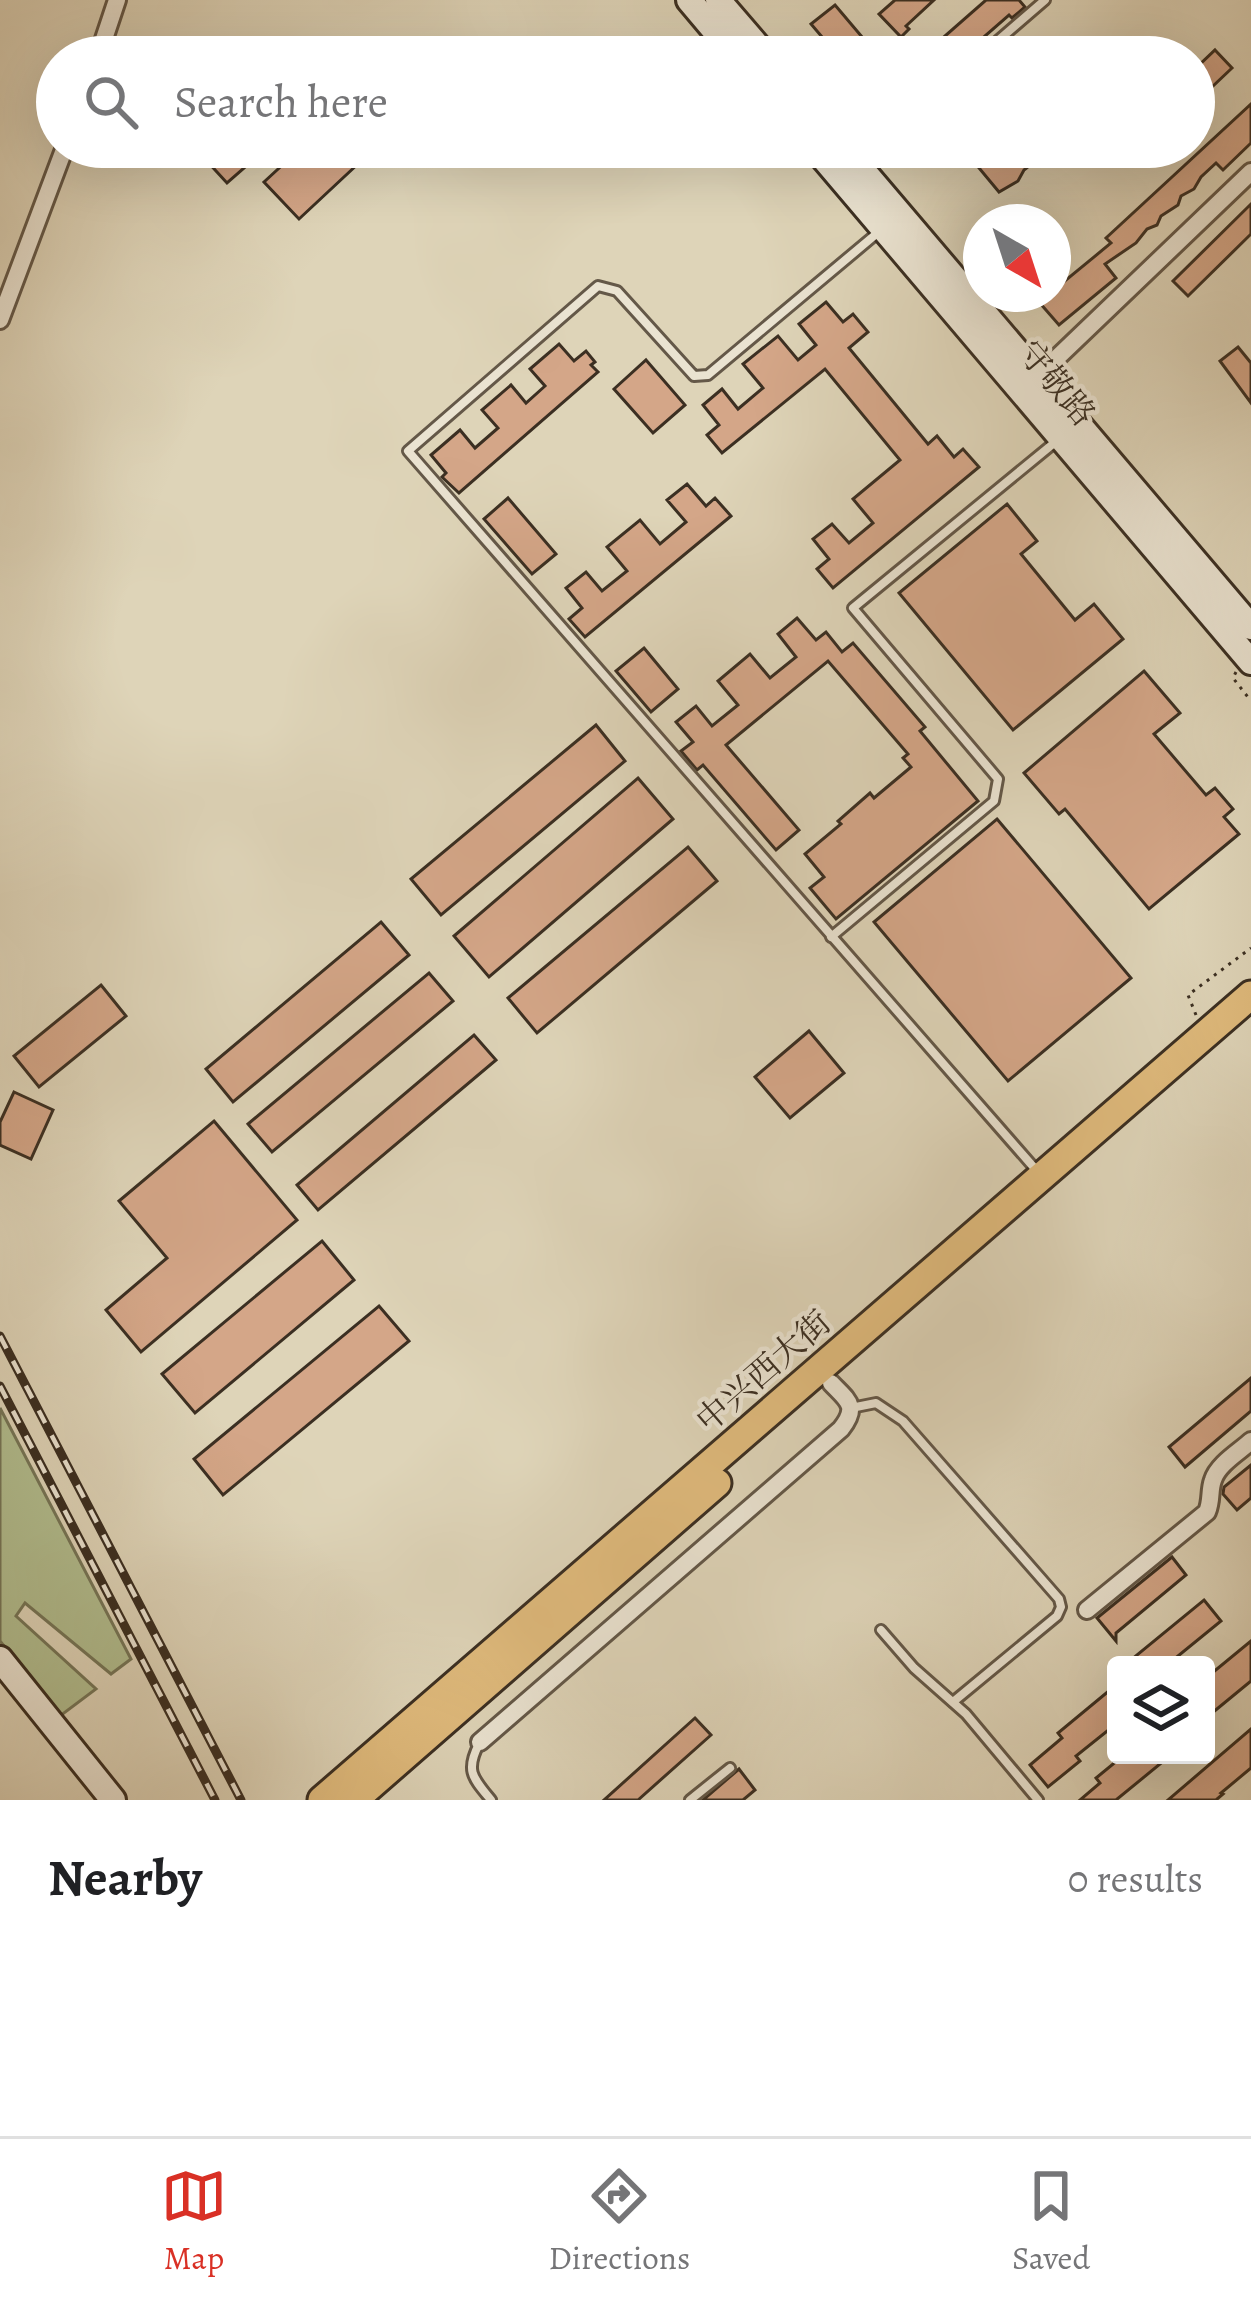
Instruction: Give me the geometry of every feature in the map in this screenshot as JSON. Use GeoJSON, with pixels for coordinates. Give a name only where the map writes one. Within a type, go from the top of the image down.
{"type":"FeatureCollection","features":[{"type":"Feature","properties":{"kind":"main road"},"geometry":{"type":"LineString","coordinates":[[688,0],[719,36]]}},
{"type":"Feature","properties":{"kind":"main road"},"geometry":{"type":"LineString","coordinates":[[718,0],[748,36]]}},
{"type":"Feature","properties":{"kind":"main road","name":"守敬路"},"geometry":{"type":"LineString","coordinates":[[832,168],[1251,662]]}},
{"type":"Feature","properties":{"kind":"main road","name":"守敬路"},"geometry":{"type":"LineString","coordinates":[[872,168],[1038,376],[1251,627]]}},
{"type":"Feature","properties":{"kind":"main road","name":"中兴西大街"},"geometry":{"type":"LineString","coordinates":[[322,1800],[1251,995]]}},
{"type":"Feature","properties":{"kind":"main road","name":"中兴西大街"},"geometry":{"type":"LineString","coordinates":[[354,1800],[1251,1019]]}},
{"type":"Feature","properties":{"kind":"main road"},"geometry":{"type":"LineString","coordinates":[[0,1659],[113,1800]]}},
{"type":"Feature","properties":{"kind":"street"},"geometry":{"type":"LineString","coordinates":[[105,36],[117,0]]}},
{"type":"Feature","properties":{"kind":"street"},"geometry":{"type":"LineString","coordinates":[[0,320],[57,168]]}},
{"type":"Feature","properties":{"kind":"street"},"geometry":{"type":"LineString","coordinates":[[1038,376],[1251,172]]}},
{"type":"Feature","properties":{"kind":"street"},"geometry":{"type":"LineString","coordinates":[[480,1742],[841,1429],[851,1408],[831,1383]]}},
{"type":"Feature","properties":{"kind":"street"},"geometry":{"type":"LineString","coordinates":[[1087,1610],[1207,1512],[1211,1483],[1220,1468],[1251,1441]]}},
{"type":"Feature","properties":{"kind":"lane"},"geometry":{"type":"LineString","coordinates":[[1003,36],[1045,0]]}},
{"type":"Feature","properties":{"kind":"lane"},"geometry":{"type":"LineString","coordinates":[[883,228],[708,375],[694,376],[617,291],[598,286],[409,451],[1042,1177]]}},
{"type":"Feature","properties":{"kind":"lane"},"geometry":{"type":"LineString","coordinates":[[831,937],[994,801],[998,779],[854,608],[1060,437]]}},
{"type":"Feature","properties":{"kind":"lane"},"geometry":{"type":"LineString","coordinates":[[851,1408],[876,1402],[903,1421],[1059,1599],[1057,1616],[953,1702]]}},
{"type":"Feature","properties":{"kind":"lane"},"geometry":{"type":"LineString","coordinates":[[881,1630],[953,1702],[1038,1800]]}},
{"type":"Feature","properties":{"kind":"lane"},"geometry":{"type":"LineString","coordinates":[[480,1742],[470,1762],[471,1771],[490,1800]]}},
{"type":"Feature","properties":{"kind":"lane"},"geometry":{"type":"LineString","coordinates":[[690,1800],[730,1768]]}},
{"type":"Feature","properties":{"kind":"path"},"geometry":{"type":"LineString","coordinates":[[1204,1036],[1188,995],[1251,948]]}},
{"type":"Feature","properties":{"kind":"green space"},"geometry":{"type":"Polygon","coordinates":[[[0,1408],[131,1659],[111,1674],[25,1603],[16,1616],[96,1689],[60,1716],[0,1641],[0,1408]]]}},
{"type":"Feature","properties":{"kind":"building"},"geometry":{"type":"Polygon","coordinates":[[[895,0],[934,0],[906,26],[909,29],[902,36],[879,14],[895,0]]]}},
{"type":"Feature","properties":{"kind":"building"},"geometry":{"type":"Polygon","coordinates":[[[986,0],[1019,0],[1025,7],[985,36],[945,36],[986,0]]]}},
{"type":"Feature","properties":{"kind":"building"},"geometry":{"type":"Polygon","coordinates":[[[835,5],[861,36],[821,36],[811,24],[835,5]]]}},
{"type":"Feature","properties":{"kind":"building"},"geometry":{"type":"Polygon","coordinates":[[[1215,50],[1232,68],[1215,84],[1215,50]]]}},
{"type":"Feature","properties":{"kind":"building"},"geometry":{"type":"Polygon","coordinates":[[[1251,104],[1251,143],[1223,170],[1215,164],[1215,137],[1251,104]]]}},
{"type":"Feature","properties":{"kind":"building"},"geometry":{"type":"Polygon","coordinates":[[[213,168],[244,168],[227,183],[213,168]]]}},
{"type":"Feature","properties":{"kind":"building"},"geometry":{"type":"Polygon","coordinates":[[[279,168],[354,168],[299,219],[264,182],[279,168]]]}},
{"type":"Feature","properties":{"kind":"building"},"geometry":{"type":"Polygon","coordinates":[[[979,168],[1026,168],[1018,181],[999,192],[979,168]]]}},
{"type":"Feature","properties":{"kind":"building"},"geometry":{"type":"Polygon","coordinates":[[[1182,168],[1211,168],[1157,225],[1105,264],[1116,278],[1059,325],[1048,312],[1071,312],[1071,276],[1111,243],[1106,238],[1182,168]]]}},
{"type":"Feature","properties":{"kind":"building"},"geometry":{"type":"Polygon","coordinates":[[[1251,204],[1251,234],[1188,296],[1173,281],[1251,204]]]}},
{"type":"Feature","properties":{"kind":"building"},"geometry":{"type":"Polygon","coordinates":[[[826,302],[843,322],[853,314],[868,332],[849,348],[928,444],[937,436],[954,457],[963,449],[979,467],[833,588],[817,569],[829,559],[813,539],[832,524],[849,543],[873,523],[853,499],[900,460],[825,369],[722,453],[707,435],[719,425],[703,405],[722,389],[738,409],[763,388],[743,364],[778,336],[798,360],[816,345],[799,324],[826,302]]]}},
{"type":"Feature","properties":{"kind":"building"},"geometry":{"type":"Polygon","coordinates":[[[559,344],[574,361],[586,351],[598,372],[459,493],[442,477],[446,473],[431,455],[460,430],[475,448],[498,428],[482,410],[511,385],[526,403],[545,386],[530,369],[559,344]]]}},
{"type":"Feature","properties":{"kind":"building"},"geometry":{"type":"Polygon","coordinates":[[[1238,347],[1251,363],[1251,403],[1220,361],[1238,347]]]}},
{"type":"Feature","properties":{"kind":"building"},"geometry":{"type":"Polygon","coordinates":[[[646,360],[685,405],[653,433],[614,389],[646,360]]]}},
{"type":"Feature","properties":{"kind":"building"},"geometry":{"type":"Polygon","coordinates":[[[687,484],[706,506],[715,498],[731,516],[585,637],[569,619],[582,608],[566,588],[586,572],[602,591],[627,571],[607,547],[640,520],[660,544],[686,522],[667,500],[687,484]]]}},
{"type":"Feature","properties":{"kind":"building"},"geometry":{"type":"Polygon","coordinates":[[[508,498],[556,554],[532,574],[484,519],[508,498]]]}},
{"type":"Feature","properties":{"kind":"building"},"geometry":{"type":"Polygon","coordinates":[[[1007,504],[1037,541],[1021,554],[1075,620],[1094,604],[1123,639],[1013,730],[899,593],[1007,504]]]}},
{"type":"Feature","properties":{"kind":"building"},"geometry":{"type":"Polygon","coordinates":[[[797,618],[816,640],[826,632],[842,652],[853,643],[925,727],[920,731],[978,801],[836,919],[810,888],[824,877],[805,854],[870,793],[874,798],[911,767],[903,758],[908,754],[828,661],[726,745],[799,830],[776,850],[703,765],[697,770],[681,751],[693,742],[676,722],[696,706],[712,726],[738,705],[718,681],[750,654],[770,678],[796,657],[778,634],[797,618]]]}},
{"type":"Feature","properties":{"kind":"building"},"geometry":{"type":"Polygon","coordinates":[[[644,648],[678,689],[651,712],[616,671],[644,648]]]}},
{"type":"Feature","properties":{"kind":"building"},"geometry":{"type":"Polygon","coordinates":[[[1144,671],[1180,713],[1154,734],[1206,795],[1215,788],[1233,809],[1224,817],[1239,834],[1149,909],[1065,809],[1059,814],[1024,773],[1144,671]]]}},
{"type":"Feature","properties":{"kind":"building"},"geometry":{"type":"Polygon","coordinates":[[[596,725],[625,761],[441,915],[411,879],[596,725]]]}},
{"type":"Feature","properties":{"kind":"building"},"geometry":{"type":"Polygon","coordinates":[[[638,778],[673,819],[489,977],[454,936],[638,778]]]}},
{"type":"Feature","properties":{"kind":"building"},"geometry":{"type":"Polygon","coordinates":[[[997,819],[1131,978],[1008,1081],[874,922],[997,819]]]}},
{"type":"Feature","properties":{"kind":"building"},"geometry":{"type":"Polygon","coordinates":[[[688,847],[717,881],[537,1033],[508,998],[688,847]]]}},
{"type":"Feature","properties":{"kind":"building"},"geometry":{"type":"Polygon","coordinates":[[[381,922],[409,955],[233,1102],[206,1069],[381,922]]]}},
{"type":"Feature","properties":{"kind":"building"},"geometry":{"type":"Polygon","coordinates":[[[429,973],[453,1001],[272,1152],[248,1124],[429,973]]]}},
{"type":"Feature","properties":{"kind":"building"},"geometry":{"type":"Polygon","coordinates":[[[101,985],[126,1016],[39,1087],[14,1056],[101,985]]]}},
{"type":"Feature","properties":{"kind":"building"},"geometry":{"type":"Polygon","coordinates":[[[809,1031],[844,1073],[790,1118],[755,1077],[809,1031]]]}},
{"type":"Feature","properties":{"kind":"building"},"geometry":{"type":"Polygon","coordinates":[[[474,1035],[496,1060],[318,1210],[297,1185],[474,1035]]]}},
{"type":"Feature","properties":{"kind":"building"},"geometry":{"type":"Polygon","coordinates":[[[14,1092],[53,1110],[31,1159],[0,1145],[0,1122],[14,1092]]]}},
{"type":"Feature","properties":{"kind":"building"},"geometry":{"type":"Polygon","coordinates":[[[214,1121],[297,1220],[141,1352],[106,1310],[167,1258],[119,1201],[214,1121]]]}},
{"type":"Feature","properties":{"kind":"building"},"geometry":{"type":"Polygon","coordinates":[[[322,1241],[354,1280],[195,1413],[162,1374],[322,1241]]]}},
{"type":"Feature","properties":{"kind":"building"},"geometry":{"type":"Polygon","coordinates":[[[379,1306],[409,1341],[223,1495],[194,1459],[379,1306]]]}},
{"type":"Feature","properties":{"kind":"building"},"geometry":{"type":"Polygon","coordinates":[[[1251,1378],[1251,1411],[1185,1467],[1169,1447],[1251,1378]]]}},
{"type":"Feature","properties":{"kind":"building"},"geometry":{"type":"Polygon","coordinates":[[[1251,1465],[1251,1498],[1237,1510],[1223,1494],[1224,1487],[1251,1465]]]}},
{"type":"Feature","properties":{"kind":"building"},"geometry":{"type":"Polygon","coordinates":[[[1172,1557],[1186,1575],[1116,1633],[1116,1641],[1097,1618],[1172,1557]]]}},
{"type":"Feature","properties":{"kind":"building"},"geometry":{"type":"Polygon","coordinates":[[[1204,1600],[1221,1621],[1178,1656],[1136,1656],[1204,1600]]]}},
{"type":"Feature","properties":{"kind":"building"},"geometry":{"type":"Polygon","coordinates":[[[1251,1641],[1251,1681],[1215,1711],[1215,1671],[1251,1641]]]}},
{"type":"Feature","properties":{"kind":"building"},"geometry":{"type":"Polygon","coordinates":[[[1107,1692],[1107,1731],[1048,1787],[1030,1765],[1062,1738],[1058,1733],[1107,1692]]]}},
{"type":"Feature","properties":{"kind":"building"},"geometry":{"type":"Polygon","coordinates":[[[695,1718],[711,1735],[638,1800],[604,1800],[695,1718]]]}},
{"type":"Feature","properties":{"kind":"building"},"geometry":{"type":"Polygon","coordinates":[[[1251,1729],[1251,1768],[1216,1800],[1168,1800],[1215,1764],[1251,1729]]]}},
{"type":"Feature","properties":{"kind":"building"},"geometry":{"type":"Polygon","coordinates":[[[1113,1764],[1160,1764],[1116,1800],[1080,1800],[1100,1783],[1096,1778],[1113,1764]]]}},
{"type":"Feature","properties":{"kind":"building"},"geometry":{"type":"Polygon","coordinates":[[[739,1769],[755,1790],[743,1800],[703,1800],[739,1769]]]}},
{"type":"Feature","properties":{"kind":"railway"},"geometry":{"type":"LineString","coordinates":[[0,1336],[241,1800]]}},
{"type":"Feature","properties":{"kind":"railway"},"geometry":{"type":"LineString","coordinates":[[0,1386],[215,1800]]}}]}
